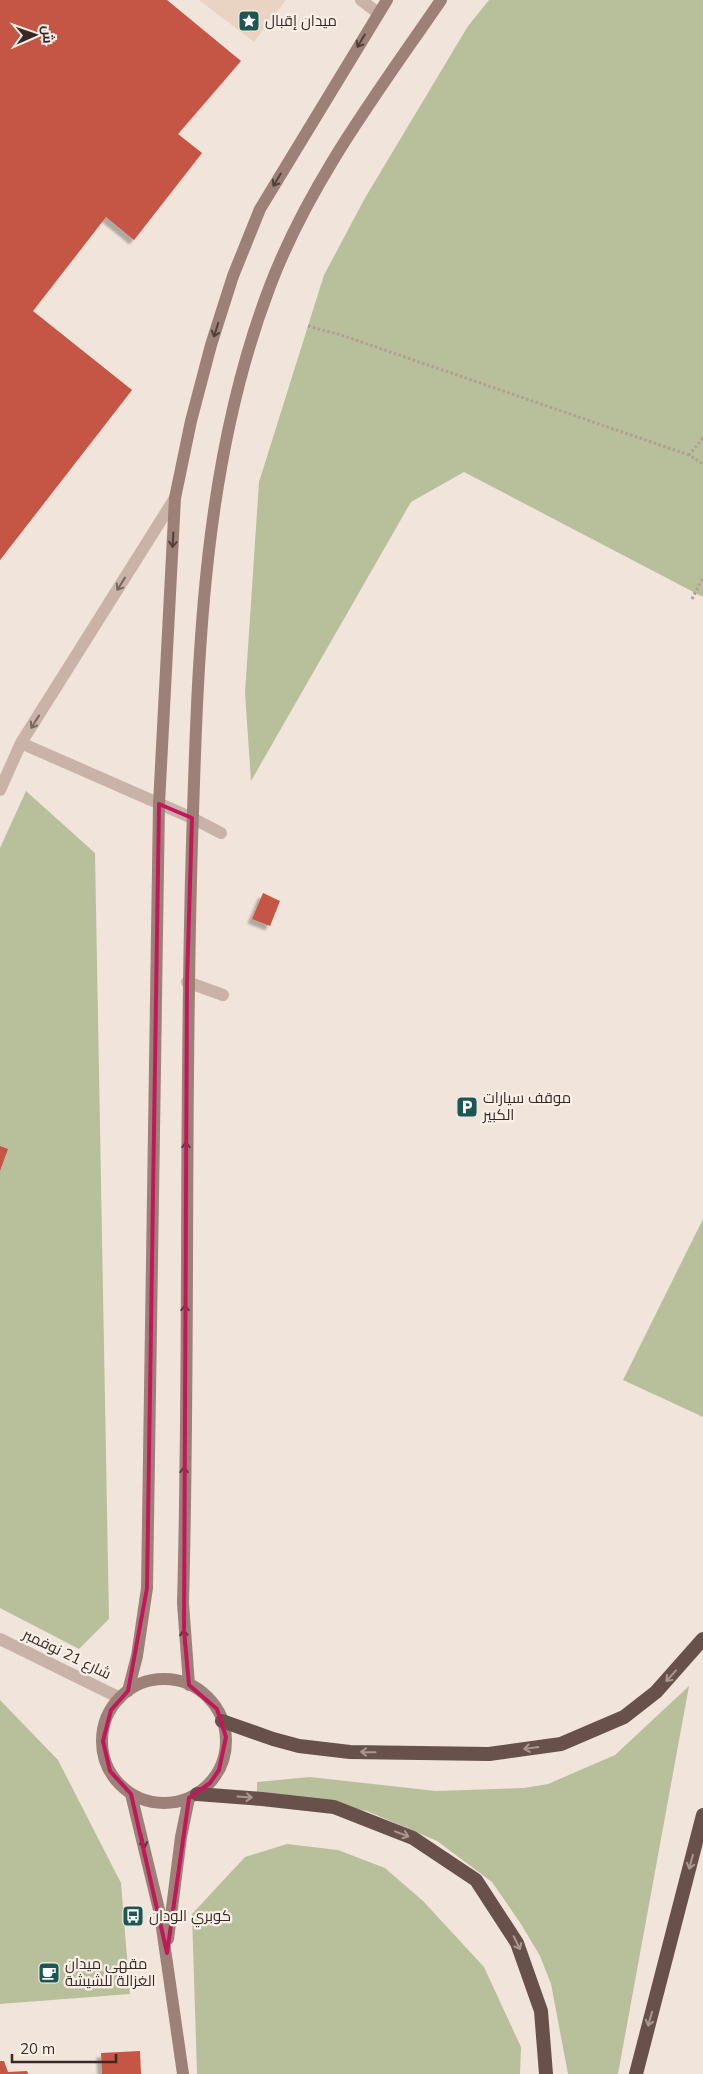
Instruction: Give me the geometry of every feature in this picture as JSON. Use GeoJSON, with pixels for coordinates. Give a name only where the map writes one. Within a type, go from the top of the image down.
{"type":"FeatureCollection","features":[{"type":"Feature","properties":{"kind":"highway"},"geometry":{"type":"LineString","coordinates":[[222,1721],[299,1746],[350,1752],[489,1754],[561,1744],[624,1717],[656,1692],[703,1638]]}},
{"type":"Feature","properties":{"kind":"highway"},"geometry":{"type":"LineString","coordinates":[[193,1796],[270,1799],[334,1807],[413,1838],[476,1880],[518,1943],[541,2011],[546,2074]]}},
{"type":"Feature","properties":{"kind":"highway"},"geometry":{"type":"LineString","coordinates":[[636,2070],[661,1982],[703,1815]]}},
{"type":"Feature","properties":{"kind":"main road"},"geometry":{"type":"LineString","coordinates":[[124,1695],[144,1620],[148,1564],[159,804],[175,498],[191,421],[211,345],[233,276],[260,209],[387,0]]}},
{"type":"Feature","properties":{"kind":"main road"},"geometry":{"type":"LineString","coordinates":[[190,1685],[183,1603],[187,982],[198,653],[214,503],[227,430],[246,358],[269,288],[291,235],[350,132],[441,0]]}},
{"type":"Feature","properties":{"kind":"main road"},"geometry":{"type":"LineString","coordinates":[[174,1680],[190,1685],[210,1699],[222,1721],[226,1737],[225,1754],[219,1770],[210,1784],[193,1796],[175,1803],[145,1800],[131,1794],[119,1784],[110,1771],[104,1756],[102,1741],[105,1725],[111,1710],[124,1695],[142,1683],[174,1680]]}},
{"type":"Feature","properties":{"kind":"main road"},"geometry":{"type":"LineString","coordinates":[[131,1794],[151,1874],[167,1954],[183,2074]]}},
{"type":"Feature","properties":{"kind":"main road"},"geometry":{"type":"LineString","coordinates":[[167,1954],[176,1876],[193,1796]]}},
{"type":"Feature","properties":{"kind":"street"},"geometry":{"type":"LineString","coordinates":[[361,0],[378,13]]}},
{"type":"Feature","properties":{"kind":"street"},"geometry":{"type":"LineString","coordinates":[[0,790],[21,743],[175,498]]}},
{"type":"Feature","properties":{"kind":"street"},"geometry":{"type":"LineString","coordinates":[[21,743],[192,818],[220,834]]}},
{"type":"Feature","properties":{"kind":"street"},"geometry":{"type":"LineString","coordinates":[[187,982],[223,995]]}},
{"type":"Feature","properties":{"kind":"street","name":"شارع 21 نوفمبر"},"geometry":{"type":"LineString","coordinates":[[0,1639],[124,1695]]}},
{"type":"Feature","properties":{"kind":"path"},"geometry":{"type":"LineString","coordinates":[[308,326],[341,335],[689,455],[703,464]]}},
{"type":"Feature","properties":{"kind":"path"},"geometry":{"type":"LineString","coordinates":[[689,455],[703,438]]}},
{"type":"Feature","properties":{"kind":"path"},"geometry":{"type":"LineString","coordinates":[[692,599],[703,577]]}},
{"type":"Feature","properties":{"kind":"highlighted area"},"geometry":{"type":"Polygon","coordinates":[[[159,804],[192,818],[187,982],[184,1630],[189,1685],[217,1709],[226,1737],[219,1770],[210,1783],[189,1798],[167,1953],[131,1794],[110,1771],[103,1741],[111,1710],[128,1691],[147,1588],[159,804]]]}},
{"type":"Feature","properties":{"kind":"green space"},"geometry":{"type":"Polygon","coordinates":[[[489,0],[703,0],[703,597],[464,472],[411,502],[251,781],[245,693],[259,482],[324,275],[365,198],[468,26],[489,0]]]}},
{"type":"Feature","properties":{"kind":"green space"},"geometry":{"type":"Polygon","coordinates":[[[26,791],[95,853],[109,1619],[79,1649],[0,1608],[0,848],[26,791]]]}},
{"type":"Feature","properties":{"kind":"green space"},"geometry":{"type":"Polygon","coordinates":[[[703,1219],[703,1417],[623,1380],[703,1219]]]}},
{"type":"Feature","properties":{"kind":"green space"},"geometry":{"type":"Polygon","coordinates":[[[689,1686],[618,2074],[568,2074],[551,1984],[540,1956],[492,1882],[437,1841],[367,1811],[257,1792],[257,1782],[310,1777],[436,1791],[524,1788],[548,1784],[615,1755],[689,1686]]]}},
{"type":"Feature","properties":{"kind":"green space"},"geometry":{"type":"Polygon","coordinates":[[[0,1700],[58,1760],[121,1883],[130,1994],[0,2004],[0,1700]]]}},
{"type":"Feature","properties":{"kind":"green space"},"geometry":{"type":"Polygon","coordinates":[[[287,1844],[338,1850],[385,1868],[423,1901],[484,1967],[521,2047],[520,2074],[197,2074],[192,1914],[245,1857],[287,1844]]]}},
{"type":"Feature","properties":{"kind":"shaded area","name":"ميدان إقبال"},"geometry":{"type":"Polygon","coordinates":[[[199,0],[286,0],[254,42],[199,0]]]}},
{"type":"Feature","properties":{"kind":"building"},"geometry":{"type":"Polygon","coordinates":[[[0,0],[167,0],[241,61],[178,134],[202,153],[134,240],[106,217],[33,311],[132,390],[0,560],[0,0]]]}},
{"type":"Feature","properties":{"kind":"building"},"geometry":{"type":"Polygon","coordinates":[[[263,893],[280,901],[270,926],[252,919],[263,893]]]}},
{"type":"Feature","properties":{"kind":"building"},"geometry":{"type":"Polygon","coordinates":[[[0,1146],[8,1149],[0,1171],[0,1146]]]}},
{"type":"Feature","properties":{"kind":"building"},"geometry":{"type":"Polygon","coordinates":[[[140,2051],[141,2074],[102,2074],[101,2053],[140,2051]]]}},
{"type":"Feature","properties":{"kind":"building"},"geometry":{"type":"Polygon","coordinates":[[[0,2061],[4,2061],[8,2072],[27,2071],[28,2074],[0,2074],[0,2061]]]}},
{"type":"Feature","properties":{"kind":"place","name":"ميدان إقبال"},"geometry":{"type":"Point","coordinates":[249,21]}},
{"type":"Feature","properties":{"kind":"place","name":"موقف سيارات الكبير"},"geometry":{"type":"Point","coordinates":[467,1107]}},
{"type":"Feature","properties":{"kind":"place","name":"كوبري الودان"},"geometry":{"type":"Point","coordinates":[133,1916]}},
{"type":"Feature","properties":{"kind":"place","name":"مقهى ميدان الغزالة للشيشة"},"geometry":{"type":"Point","coordinates":[49,1973]}}]}
